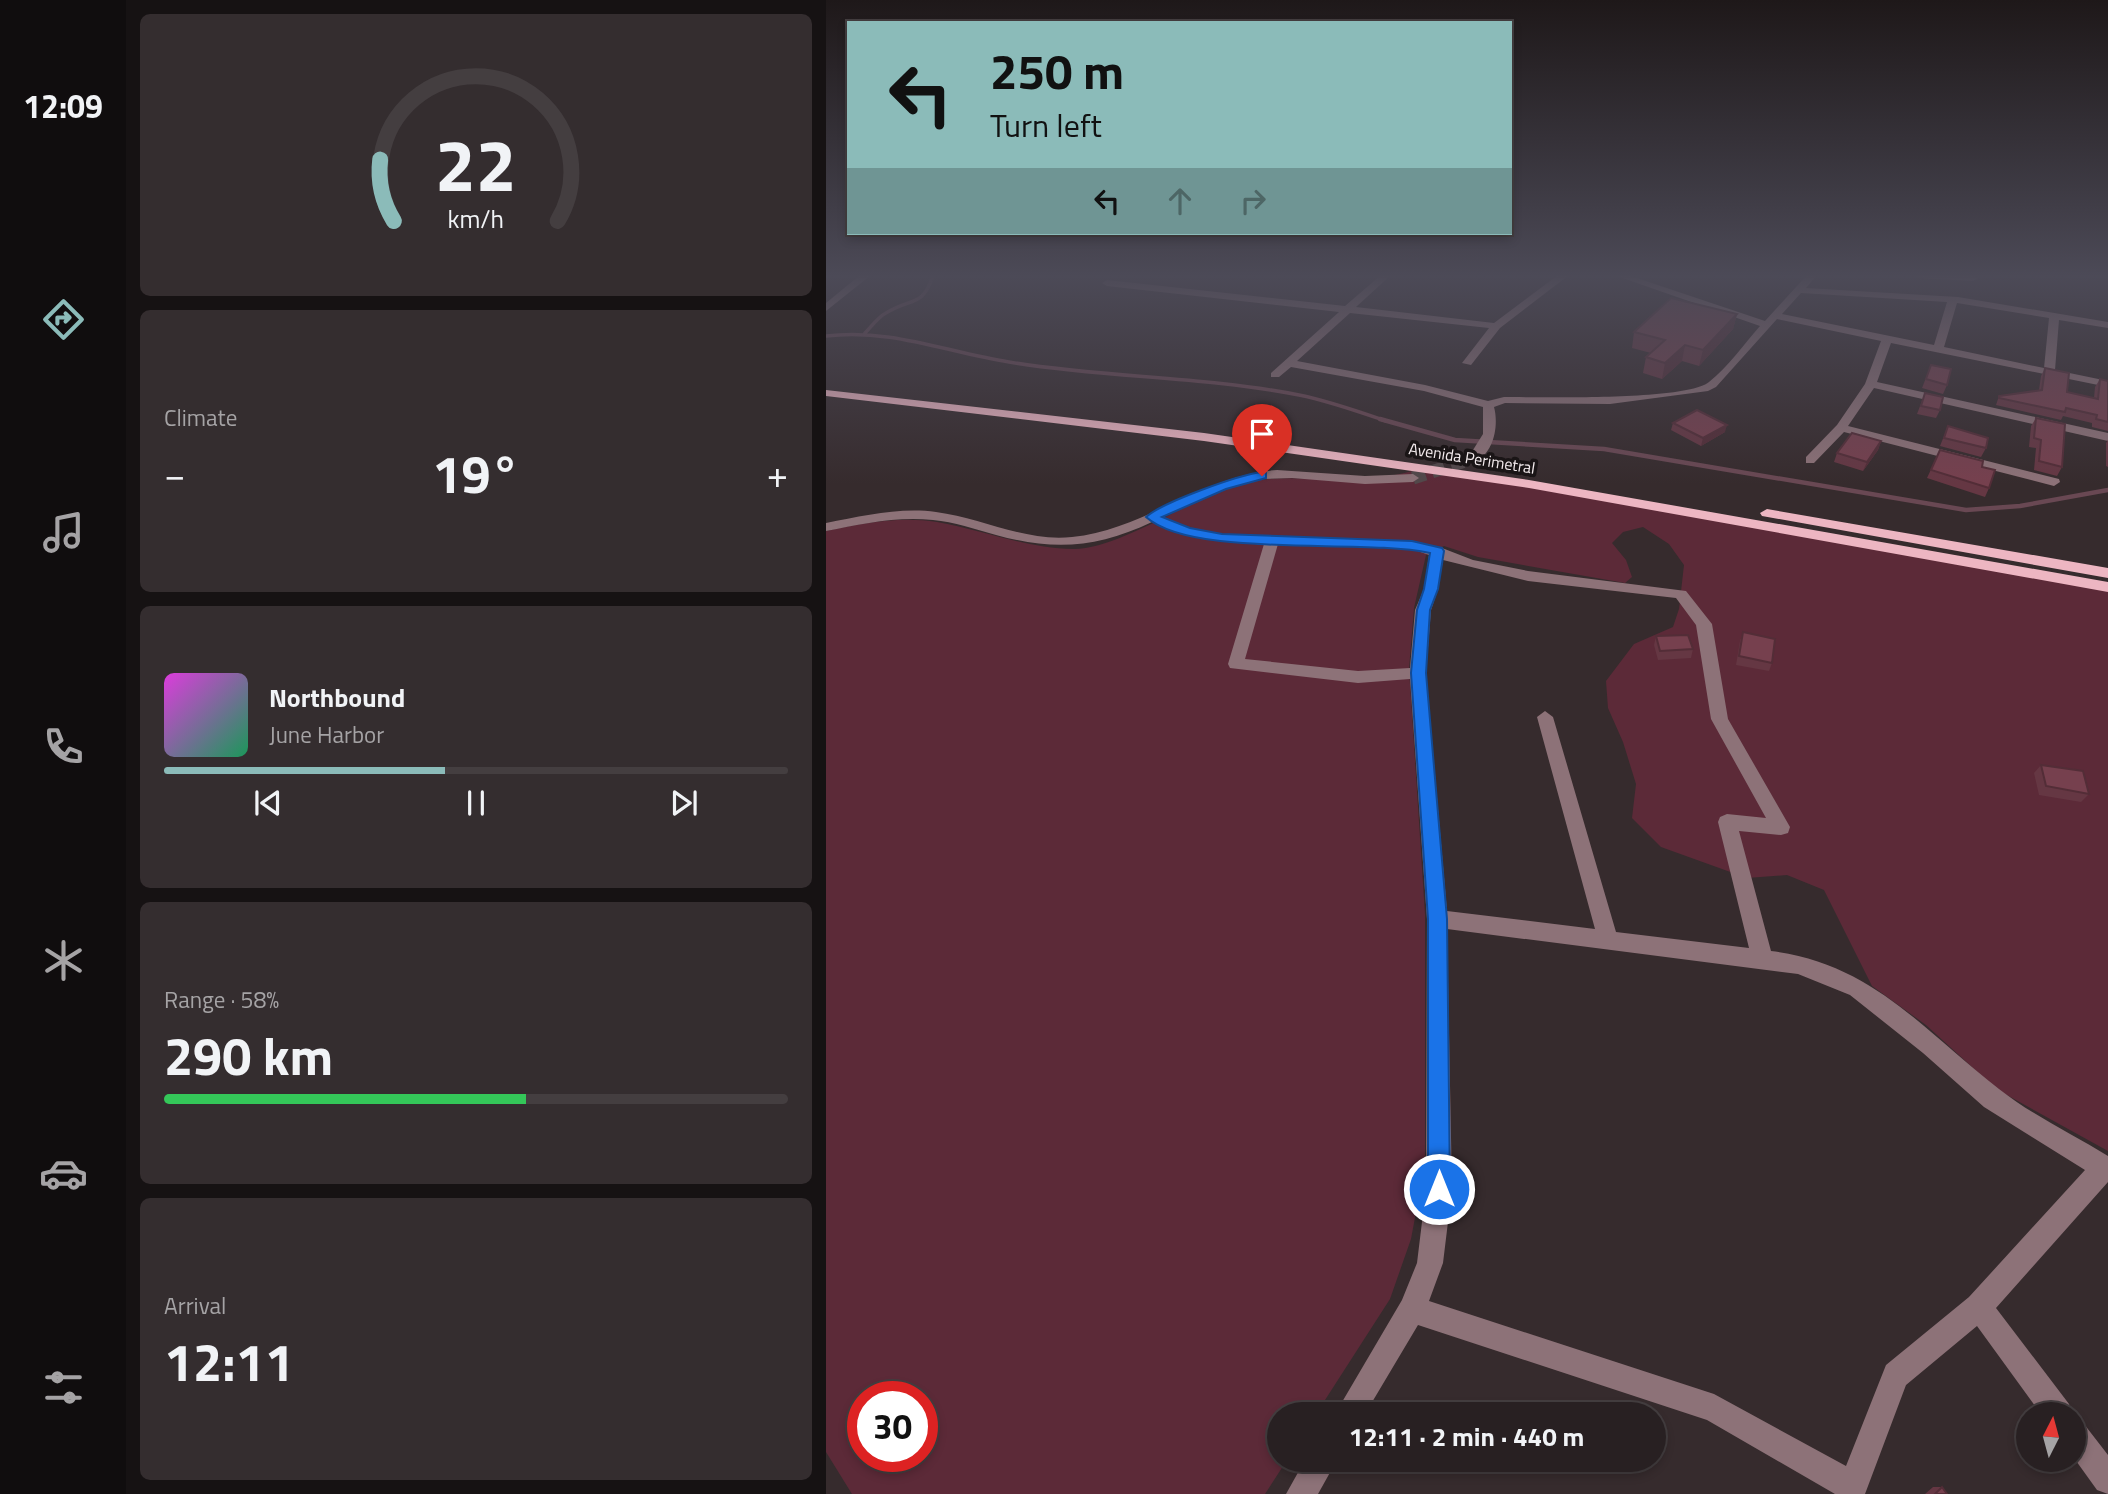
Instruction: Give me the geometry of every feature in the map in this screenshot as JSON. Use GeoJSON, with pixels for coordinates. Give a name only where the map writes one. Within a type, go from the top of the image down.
{"type":"FeatureCollection","features":[{"type":"Feature","properties":{"kind":"main road","name":"Avenida Perimetral"},"geometry":{"type":"LineString","coordinates":[[826,383],[1212,427],[1520,471],[2108,573]]}},
{"type":"Feature","properties":{"kind":"main road","name":"Avenida Perimetral"},"geometry":{"type":"LineString","coordinates":[[826,393],[1204,437],[1529,484],[2108,587]]}},
{"type":"Feature","properties":{"kind":"street"},"geometry":{"type":"LineString","coordinates":[[1275,375],[1308,345]]}},
{"type":"Feature","properties":{"kind":"street"},"geometry":{"type":"LineString","coordinates":[[1467,363],[1481,345]]}},
{"type":"Feature","properties":{"kind":"street"},"geometry":{"type":"LineString","coordinates":[[1288,363],[1426,388],[1488,405],[1504,400],[1533,399],[1610,401],[1704,389],[1749,345]]}},
{"type":"Feature","properties":{"kind":"street"},"geometry":{"type":"LineString","coordinates":[[1810,460],[1841,428],[1871,384],[1885,345]]}},
{"type":"Feature","properties":{"kind":"street"},"geometry":{"type":"LineString","coordinates":[[1916,345],[2108,384]]}},
{"type":"Feature","properties":{"kind":"street"},"geometry":{"type":"LineString","coordinates":[[1938,349],[1939,345]]}},
{"type":"Feature","properties":{"kind":"street"},"geometry":{"type":"LineString","coordinates":[[2049,372],[2051,345]]}},
{"type":"Feature","properties":{"kind":"street"},"geometry":{"type":"LineString","coordinates":[[1871,384],[2108,437]]}},
{"type":"Feature","properties":{"kind":"street"},"geometry":{"type":"LineString","coordinates":[[1474,458],[1486,447],[1492,415],[1488,405]]}},
{"type":"Feature","properties":{"kind":"street"},"geometry":{"type":"LineString","coordinates":[[1841,428],[2054,482]]}},
{"type":"Feature","properties":{"kind":"street"},"geometry":{"type":"LineString","coordinates":[[826,527],[889,516],[934,516],[1045,541],[1068,542],[1094,538],[1248,477],[1276,474],[1368,480],[1413,478]]}},
{"type":"Feature","properties":{"kind":"street"},"geometry":{"type":"LineString","coordinates":[[1152,517],[1187,532],[1222,538],[1412,545],[1481,567],[1575,583],[1681,594],[1704,624],[1720,719],[1781,827],[1727,822],[1763,960]]}},
{"type":"Feature","properties":{"kind":"street"},"geometry":{"type":"LineString","coordinates":[[1272,541],[1236,664],[1358,677],[1419,673]]}},
{"type":"Feature","properties":{"kind":"street"},"geometry":{"type":"LineString","coordinates":[[1356,1402],[1412,1309],[1430,1263],[1439,1189],[1437,919],[1419,673],[1423,610],[1431,589],[1437,551]]}},
{"type":"Feature","properties":{"kind":"street"},"geometry":{"type":"LineString","coordinates":[[1545,717],[1608,940]]}},
{"type":"Feature","properties":{"kind":"street"},"geometry":{"type":"LineString","coordinates":[[1412,1309],[1714,1408],[1852,1490],[1896,1375],[1979,1307],[2106,1169],[1992,1099],[1931,1045],[1858,988],[1799,964],[1437,919]]}},
{"type":"Feature","properties":{"kind":"street"},"geometry":{"type":"LineString","coordinates":[[1979,1307],[2050,1402]]}},
{"type":"Feature","properties":{"kind":"street"},"geometry":{"type":"LineString","coordinates":[[2086,1450],[2108,1479]]}},
{"type":"Feature","properties":{"kind":"street"},"geometry":{"type":"LineString","coordinates":[[1301,1494],[1315,1472]]}},
{"type":"Feature","properties":{"kind":"shaded area"},"geometry":{"type":"Polygon","coordinates":[[[1421,469],[2108,587],[2108,1151],[1996,1089],[1926,1025],[1872,986],[1824,890],[1787,875],[1747,878],[1661,847],[1632,818],[1636,784],[1623,742],[1608,708],[1606,681],[1634,644],[1673,627],[1679,609],[1684,565],[1669,544],[1643,527],[1623,532],[1612,543],[1626,560],[1632,577],[1625,583],[1478,557],[1444,546],[1426,555],[1414,608],[1409,669],[1425,914],[1425,1164],[1411,1239],[1390,1299],[1324,1402],[1267,1402],[1267,1472],[1279,1472],[1265,1494],[852,1494],[826,1452],[826,531],[882,521],[923,520],[1038,545],[1073,549],[1091,547],[1132,533],[1218,492],[1251,481],[1281,478],[1358,480],[1421,469]]]}},
{"type":"Feature","properties":{"kind":"building"},"geometry":{"type":"Polygon","coordinates":[[[1660,345],[1708,345],[1703,350],[1685,345],[1665,363],[1646,357],[1660,345]]]}},
{"type":"Feature","properties":{"kind":"building"},"geometry":{"type":"Polygon","coordinates":[[[1931,365],[1951,369],[1947,385],[1926,379],[1931,365]]]}},
{"type":"Feature","properties":{"kind":"building"},"geometry":{"type":"Polygon","coordinates":[[[2045,368],[2069,373],[2067,392],[2098,399],[2100,379],[2108,381],[2108,422],[2096,419],[2097,415],[2066,408],[2065,412],[1999,398],[2042,390],[2045,368]]]}},
{"type":"Feature","properties":{"kind":"building"},"geometry":{"type":"Polygon","coordinates":[[[1925,393],[1943,397],[1940,410],[1921,406],[1925,393]]]}},
{"type":"Feature","properties":{"kind":"building"},"geometry":{"type":"Polygon","coordinates":[[[1697,410],[1727,425],[1703,438],[1673,423],[1697,410]]]}},
{"type":"Feature","properties":{"kind":"building"},"geometry":{"type":"Polygon","coordinates":[[[2036,418],[2065,424],[2062,467],[2039,461],[2041,440],[2034,438],[2036,418]]]}},
{"type":"Feature","properties":{"kind":"building"},"geometry":{"type":"Polygon","coordinates":[[[1948,426],[1988,438],[1986,448],[1944,438],[1948,426]]]}},
{"type":"Feature","properties":{"kind":"building"},"geometry":{"type":"Polygon","coordinates":[[[1852,433],[1881,441],[1867,462],[1837,453],[1852,433]]]}},
{"type":"Feature","properties":{"kind":"building"},"geometry":{"type":"Polygon","coordinates":[[[1940,450],[1983,461],[1982,467],[1995,470],[1989,488],[1931,470],[1940,450]]]}},
{"type":"Feature","properties":{"kind":"building"},"geometry":{"type":"Polygon","coordinates":[[[1743,632],[1775,639],[1772,663],[1739,656],[1743,632]]]}},
{"type":"Feature","properties":{"kind":"building"},"geometry":{"type":"Polygon","coordinates":[[[1688,635],[1693,649],[1660,651],[1656,636],[1688,635]]]}},
{"type":"Feature","properties":{"kind":"building"},"geometry":{"type":"Polygon","coordinates":[[[2041,765],[2083,771],[2089,794],[2046,786],[2041,765]]]}},
{"type":"Feature","properties":{"kind":"building"},"geometry":{"type":"Polygon","coordinates":[[[1942,1487],[1947,1494],[1935,1494],[1942,1487]]]}},
{"type":"Feature","properties":{"kind":"waterway"},"geometry":{"type":"LineString","coordinates":[[930,345],[986,358],[1045,367],[1227,384],[1299,395],[1386,421]]}},
{"type":"Feature","properties":{"kind":"waterway"},"geometry":{"type":"LineString","coordinates":[[1380,419],[1455,440],[1604,449],[1966,510],[2020,506],[2108,490]]}},
{"type":"Feature","properties":{"kind":"tunnel"},"geometry":{"type":"LineString","coordinates":[[1413,478],[1474,458]]}},
{"type":"Feature","properties":{"kind":"route"},"geometry":{"type":"LineString","coordinates":[[1262,476],[1248,477],[1222,486],[1152,517],[1187,532],[1222,538],[1366,542],[1412,545],[1437,551],[1431,589],[1423,610],[1419,673],[1437,919],[1439,1189]]}}]}
